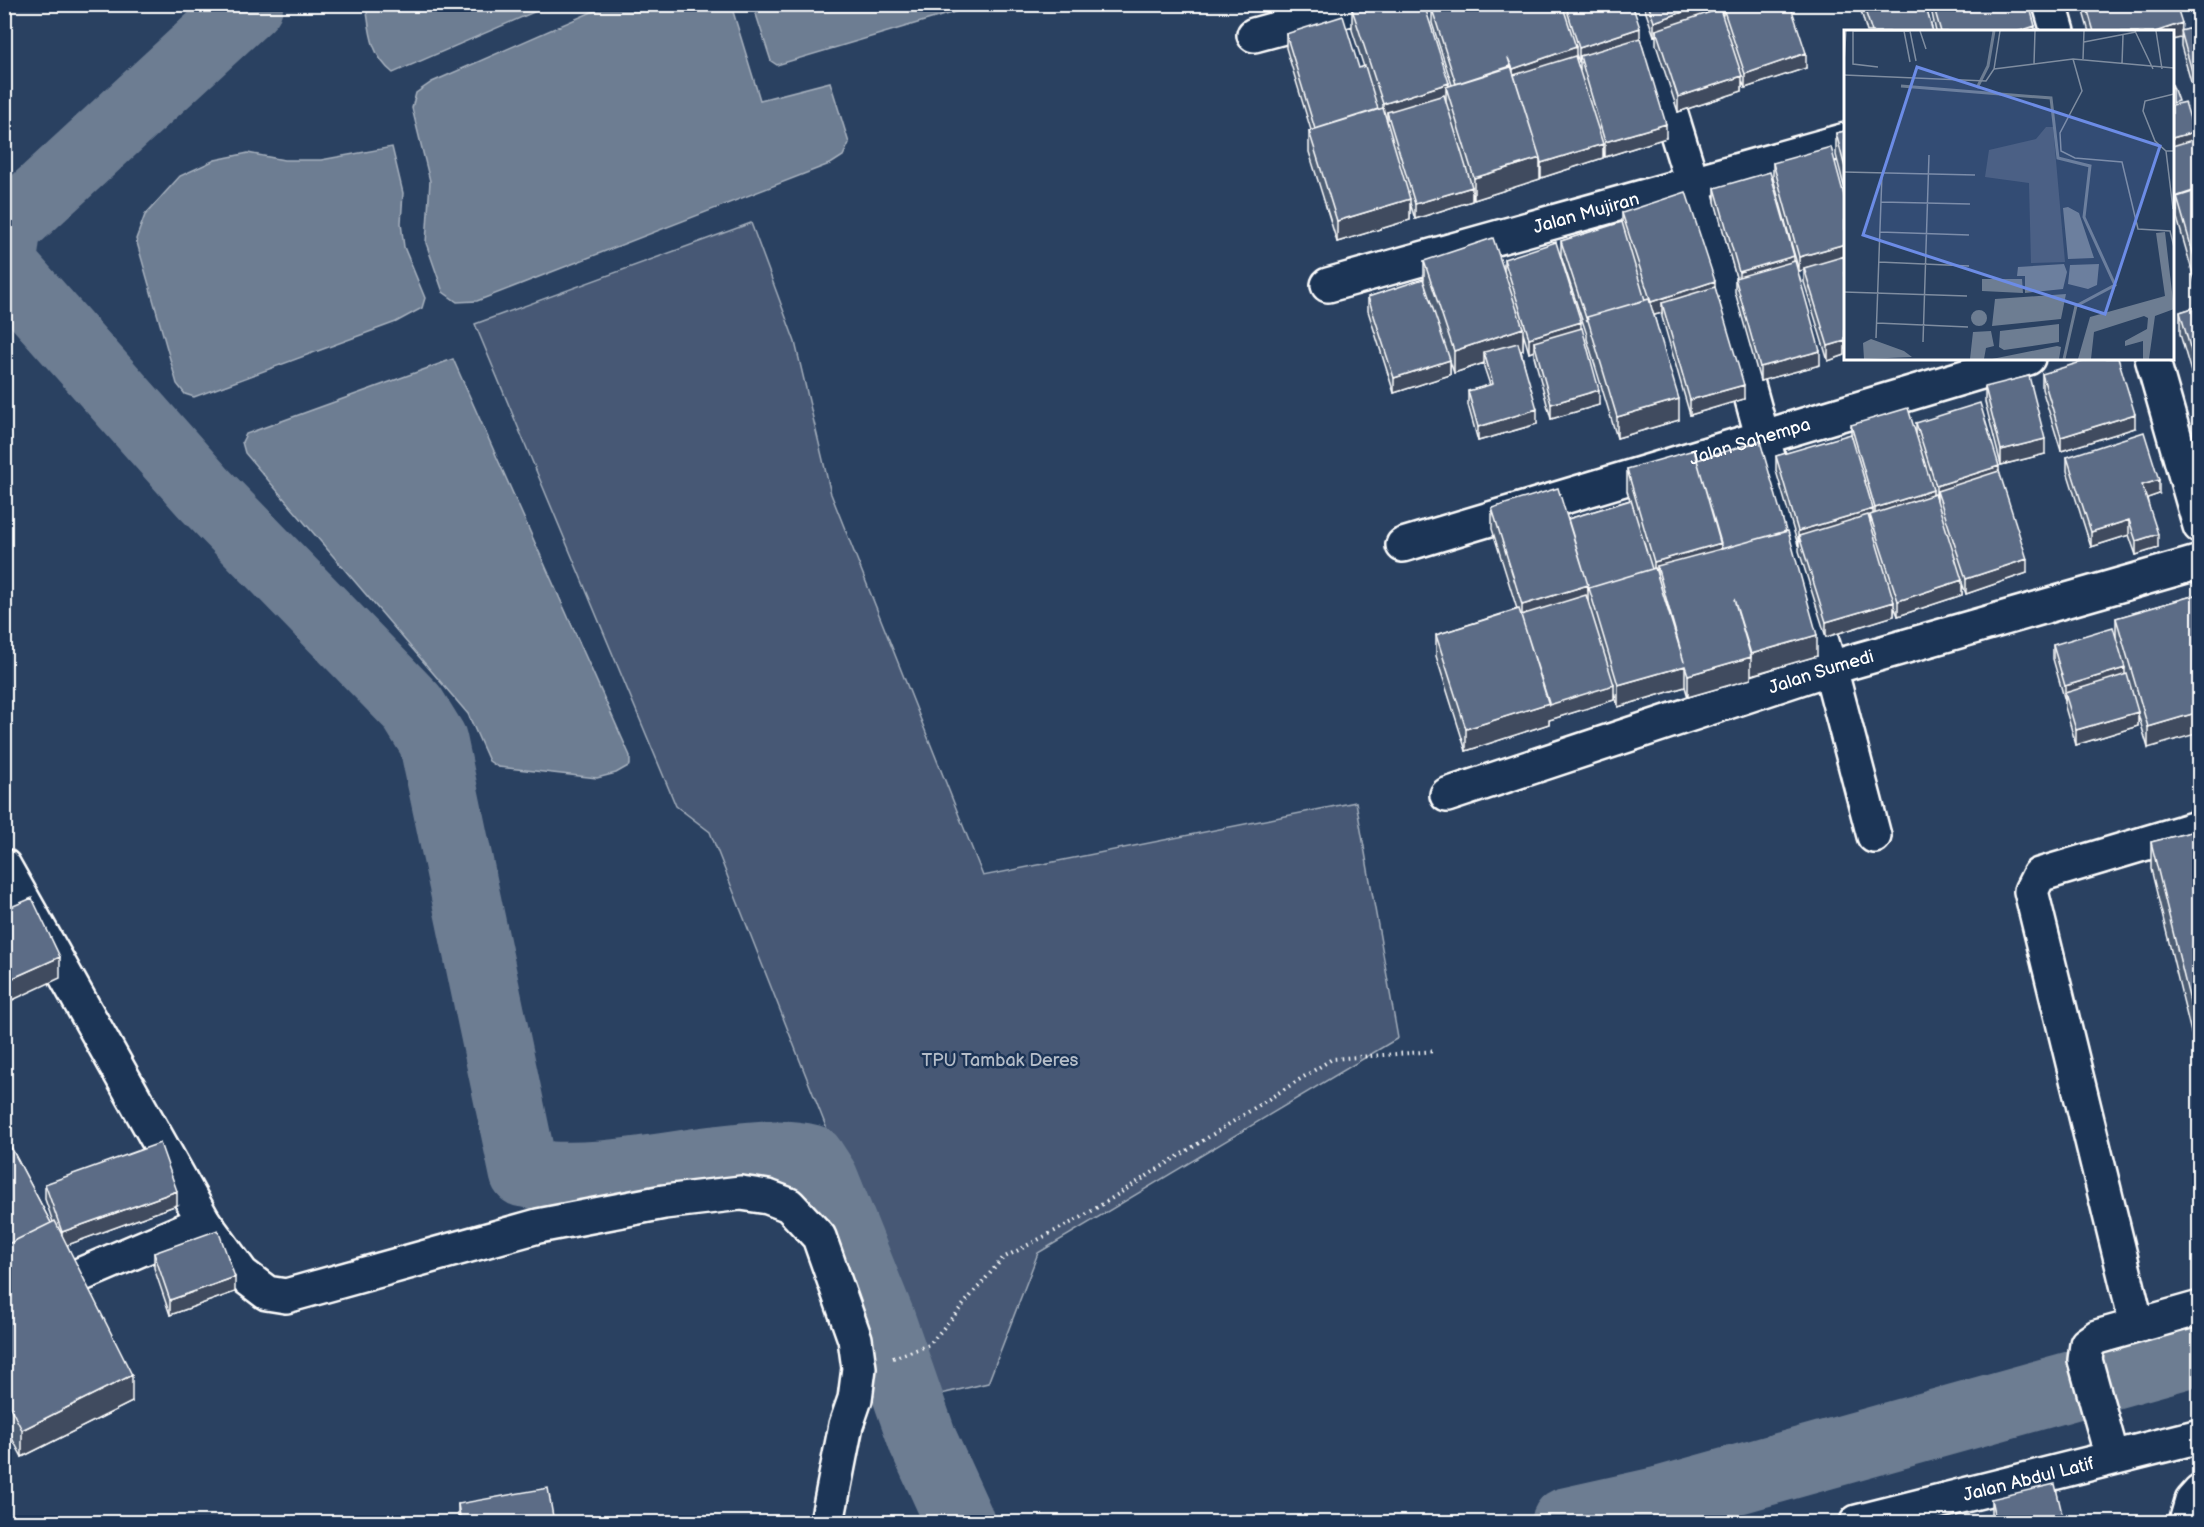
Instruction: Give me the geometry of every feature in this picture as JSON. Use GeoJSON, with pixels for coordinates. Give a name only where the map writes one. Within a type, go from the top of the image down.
{"type":"FeatureCollection","features":[{"type":"Feature","properties":{"kind":"street"},"geometry":{"type":"LineString","coordinates":[[1254,35],[1368,4]]}},
{"type":"Feature","properties":{"kind":"street"},"geometry":{"type":"LineString","coordinates":[[1637,4],[1692,182],[1792,544],[1830,668],[1874,836]]}},
{"type":"Feature","properties":{"kind":"street"},"geometry":{"type":"LineString","coordinates":[[2050,4],[2057,30]]}},
{"type":"Feature","properties":{"kind":"street","name":"Jalan Mujiran"},"geometry":{"type":"LineString","coordinates":[[1328,285],[1844,140]]}},
{"type":"Feature","properties":{"kind":"street","name":"Jalan Sahempa"},"geometry":{"type":"LineString","coordinates":[[1403,545],[2021,360]]}},
{"type":"Feature","properties":{"kind":"street"},"geometry":{"type":"LineString","coordinates":[[2153,360],[2199,526]]}},
{"type":"Feature","properties":{"kind":"street","name":"Jalan Sumedi"},"geometry":{"type":"LineString","coordinates":[[1447,795],[1830,668],[2199,562]]}},
{"type":"Feature","properties":{"kind":"street"},"geometry":{"type":"LineString","coordinates":[[2137,1325],[2031,891],[2039,875],[2199,827]]}},
{"type":"Feature","properties":{"kind":"street"},"geometry":{"type":"LineString","coordinates":[[4,866],[14,905],[40,926],[204,1222],[242,1274],[267,1293],[286,1296],[538,1227],[664,1202],[741,1193],[768,1197],[789,1205],[819,1237],[856,1349],[859,1368],[855,1399],[846,1425],[827,1522]]}},
{"type":"Feature","properties":{"kind":"street"},"geometry":{"type":"LineString","coordinates":[[81,1275],[204,1222]]}},
{"type":"Feature","properties":{"kind":"street"},"geometry":{"type":"LineString","coordinates":[[2112,1456],[2088,1374],[2085,1360],[2087,1344],[2097,1337],[2199,1308]]}},
{"type":"Feature","properties":{"kind":"street","name":"Jalan Abdul Latif"},"geometry":{"type":"LineString","coordinates":[[1857,1522],[2112,1456],[2199,1436]]}},
{"type":"Feature","properties":{"kind":"street"},"geometry":{"type":"LineString","coordinates":[[2186,1522],[2192,1501],[2199,1492]]}},
{"type":"Feature","properties":{"kind":"path"},"geometry":{"type":"LineString","coordinates":[[884,1361],[929,1345],[1003,1258],[1082,1217],[1332,1059],[1436,1051]]}},
{"type":"Feature","properties":{"kind":"green space","name":"TPU Tambak Deres"},"geometry":{"type":"Polygon","coordinates":[[[751,223],[795,342],[831,494],[983,876],[1356,802],[1398,1038],[1038,1253],[988,1383],[932,1396],[710,832],[676,806],[475,324],[751,223]]]}},
{"type":"Feature","properties":{"kind":"shaded area"},"geometry":{"type":"Polygon","coordinates":[[[366,4],[550,5],[393,73],[385,66],[375,50],[366,4]]]}},
{"type":"Feature","properties":{"kind":"shaded area"},"geometry":{"type":"Polygon","coordinates":[[[610,4],[731,5],[760,100],[830,82],[849,143],[843,156],[832,163],[477,301],[457,302],[443,292],[426,243],[430,181],[412,108],[416,93],[432,82],[610,4]]]}},
{"type":"Feature","properties":{"kind":"shaded area"},"geometry":{"type":"Polygon","coordinates":[[[753,4],[978,5],[777,65],[771,61],[753,4]]]}},
{"type":"Feature","properties":{"kind":"shaded area"},"geometry":{"type":"Polygon","coordinates":[[[392,147],[403,193],[401,223],[404,247],[425,298],[422,308],[396,322],[194,397],[185,394],[177,384],[136,239],[145,215],[180,176],[215,160],[248,153],[284,160],[321,160],[392,147]]]}},
{"type":"Feature","properties":{"kind":"shaded area"},"geometry":{"type":"Polygon","coordinates":[[[453,359],[630,756],[630,765],[616,773],[597,778],[498,767],[489,761],[468,714],[245,453],[242,442],[246,434],[453,359]]]}},
{"type":"Feature","properties":{"kind":"building"},"geometry":{"type":"Polygon","coordinates":[[[1365,4],[1424,4],[1449,83],[1383,104],[1352,9],[1365,4]]]}},
{"type":"Feature","properties":{"kind":"building"},"geometry":{"type":"Polygon","coordinates":[[[1445,4],[1562,4],[1576,47],[1513,69],[1508,58],[1511,67],[1456,84],[1432,9],[1445,4]]]}},
{"type":"Feature","properties":{"kind":"building"},"geometry":{"type":"Polygon","coordinates":[[[1565,4],[1632,4],[1640,28],[1579,48],[1565,4]]]}},
{"type":"Feature","properties":{"kind":"building"},"geometry":{"type":"Polygon","coordinates":[[[1648,4],[1706,4],[1654,22],[1648,4]]]}},
{"type":"Feature","properties":{"kind":"building"},"geometry":{"type":"Polygon","coordinates":[[[1735,4],[1790,4],[1806,53],[1745,74],[1723,8],[1735,4]]]}},
{"type":"Feature","properties":{"kind":"building"},"geometry":{"type":"Polygon","coordinates":[[[1863,4],[1925,4],[1932,30],[1871,30],[1863,4]]]}},
{"type":"Feature","properties":{"kind":"building"},"geometry":{"type":"Polygon","coordinates":[[[1933,4],[2029,4],[2035,26],[2023,30],[1940,30],[1933,4]]]}},
{"type":"Feature","properties":{"kind":"building"},"geometry":{"type":"Polygon","coordinates":[[[2086,4],[2176,4],[2182,23],[2161,30],[2093,30],[2086,4]]]}},
{"type":"Feature","properties":{"kind":"building"},"geometry":{"type":"Polygon","coordinates":[[[1720,9],[1742,76],[1678,97],[1656,30],[1720,9]]]}},
{"type":"Feature","properties":{"kind":"building"},"geometry":{"type":"Polygon","coordinates":[[[1343,16],[1359,68],[1365,66],[1378,109],[1315,129],[1286,34],[1343,16]]]}},
{"type":"Feature","properties":{"kind":"building"},"geometry":{"type":"Polygon","coordinates":[[[2199,26],[2199,77],[2194,79],[2181,31],[2199,26]]]}},
{"type":"Feature","properties":{"kind":"building"},"geometry":{"type":"Polygon","coordinates":[[[1640,38],[1666,124],[1605,142],[1580,56],[1640,38]]]}},
{"type":"Feature","properties":{"kind":"building"},"geometry":{"type":"Polygon","coordinates":[[[1575,56],[1603,144],[1541,163],[1514,75],[1575,56]]]}},
{"type":"Feature","properties":{"kind":"building"},"geometry":{"type":"Polygon","coordinates":[[[1511,66],[1540,158],[1474,178],[1446,87],[1511,66]]]}},
{"type":"Feature","properties":{"kind":"building"},"geometry":{"type":"Polygon","coordinates":[[[2174,90],[2178,101],[2174,102],[2174,90]]]}},
{"type":"Feature","properties":{"kind":"building"},"geometry":{"type":"Polygon","coordinates":[[[1444,95],[1472,187],[1415,204],[1387,112],[1444,95]]]}},
{"type":"Feature","properties":{"kind":"building"},"geometry":{"type":"Polygon","coordinates":[[[2185,102],[2194,132],[2174,137],[2174,105],[2185,102]]]}},
{"type":"Feature","properties":{"kind":"building"},"geometry":{"type":"Polygon","coordinates":[[[1383,108],[1410,199],[1337,221],[1309,131],[1383,108]]]}},
{"type":"Feature","properties":{"kind":"building"},"geometry":{"type":"Polygon","coordinates":[[[1844,131],[1844,164],[1836,133],[1844,131]]]}},
{"type":"Feature","properties":{"kind":"building"},"geometry":{"type":"Polygon","coordinates":[[[2199,138],[2199,189],[2174,197],[2174,145],[2199,138]]]}},
{"type":"Feature","properties":{"kind":"building"},"geometry":{"type":"Polygon","coordinates":[[[1831,147],[1844,195],[1844,244],[1799,257],[1773,163],[1831,147]]]}},
{"type":"Feature","properties":{"kind":"building"},"geometry":{"type":"Polygon","coordinates":[[[1770,172],[1794,256],[1739,272],[1715,188],[1770,172]]]}},
{"type":"Feature","properties":{"kind":"building"},"geometry":{"type":"Polygon","coordinates":[[[2199,190],[2199,274],[2177,197],[2199,190]]]}},
{"type":"Feature","properties":{"kind":"building"},"geometry":{"type":"Polygon","coordinates":[[[1686,192],[1715,281],[1651,302],[1622,213],[1686,192]]]}},
{"type":"Feature","properties":{"kind":"building"},"geometry":{"type":"Polygon","coordinates":[[[1622,222],[1645,300],[1587,317],[1587,321],[1561,241],[1622,222]]]}},
{"type":"Feature","properties":{"kind":"building"},"geometry":{"type":"Polygon","coordinates":[[[1493,238],[1523,328],[1454,351],[1424,261],[1493,238]]]}},
{"type":"Feature","properties":{"kind":"building"},"geometry":{"type":"Polygon","coordinates":[[[1556,242],[1581,322],[1529,338],[1504,259],[1556,242]]]}},
{"type":"Feature","properties":{"kind":"building"},"geometry":{"type":"Polygon","coordinates":[[[1844,256],[1844,341],[1828,346],[1804,268],[1844,256]]]}},
{"type":"Feature","properties":{"kind":"building"},"geometry":{"type":"Polygon","coordinates":[[[1795,261],[1820,351],[1760,367],[1735,278],[1795,261]]]}},
{"type":"Feature","properties":{"kind":"building"},"geometry":{"type":"Polygon","coordinates":[[[1423,279],[1450,360],[1394,378],[1368,297],[1423,279]]]}},
{"type":"Feature","properties":{"kind":"building"},"geometry":{"type":"Polygon","coordinates":[[[1715,287],[1744,385],[1690,400],[1662,303],[1715,287]]]}},
{"type":"Feature","properties":{"kind":"building"},"geometry":{"type":"Polygon","coordinates":[[[1649,299],[1679,399],[1617,417],[1587,317],[1649,299]]]}},
{"type":"Feature","properties":{"kind":"building"},"geometry":{"type":"Polygon","coordinates":[[[2199,306],[2199,379],[2180,312],[2199,306]]]}},
{"type":"Feature","properties":{"kind":"building"},"geometry":{"type":"Polygon","coordinates":[[[1582,328],[1599,390],[1551,404],[1534,342],[1582,328]]]}},
{"type":"Feature","properties":{"kind":"building"},"geometry":{"type":"Polygon","coordinates":[[[1518,343],[1537,409],[1478,427],[1468,391],[1493,384],[1484,352],[1518,343]]]}},
{"type":"Feature","properties":{"kind":"building"},"geometry":{"type":"Polygon","coordinates":[[[2088,360],[2119,360],[2135,414],[2061,437],[2042,374],[2088,360]]]}},
{"type":"Feature","properties":{"kind":"building"},"geometry":{"type":"Polygon","coordinates":[[[2029,376],[2045,439],[2001,450],[1985,387],[2029,376]]]}},
{"type":"Feature","properties":{"kind":"building"},"geometry":{"type":"Polygon","coordinates":[[[1980,403],[1999,466],[1936,486],[1916,423],[1980,403]]]}},
{"type":"Feature","properties":{"kind":"building"},"geometry":{"type":"Polygon","coordinates":[[[1908,408],[1933,490],[1875,508],[1851,425],[1908,408]]]}},
{"type":"Feature","properties":{"kind":"building"},"geometry":{"type":"Polygon","coordinates":[[[2144,432],[2159,480],[2142,485],[2158,534],[2136,541],[2129,520],[2091,532],[2067,457],[2144,432]]]}},
{"type":"Feature","properties":{"kind":"building"},"geometry":{"type":"Polygon","coordinates":[[[1851,434],[1873,509],[1798,531],[1776,456],[1851,434]]]}},
{"type":"Feature","properties":{"kind":"building"},"geometry":{"type":"Polygon","coordinates":[[[1760,441],[1786,531],[1722,549],[1697,460],[1760,441]]]}},
{"type":"Feature","properties":{"kind":"building"},"geometry":{"type":"Polygon","coordinates":[[[1694,450],[1721,543],[1654,562],[1627,469],[1694,450]]]}},
{"type":"Feature","properties":{"kind":"building"},"geometry":{"type":"Polygon","coordinates":[[[1999,471],[2027,559],[1966,579],[1937,491],[1999,471]]]}},
{"type":"Feature","properties":{"kind":"building"},"geometry":{"type":"Polygon","coordinates":[[[1558,488],[1588,585],[1522,605],[1492,508],[1558,488]]]}},
{"type":"Feature","properties":{"kind":"building"},"geometry":{"type":"Polygon","coordinates":[[[1935,494],[1962,580],[1898,601],[1870,515],[1935,494]]]}},
{"type":"Feature","properties":{"kind":"building"},"geometry":{"type":"Polygon","coordinates":[[[1631,500],[1652,569],[1588,590],[1568,519],[1631,500]]]}},
{"type":"Feature","properties":{"kind":"building"},"geometry":{"type":"Polygon","coordinates":[[[1868,515],[1894,602],[1826,622],[1799,536],[1868,515]]]}},
{"type":"Feature","properties":{"kind":"building"},"geometry":{"type":"Polygon","coordinates":[[[1788,531],[1817,635],[1751,654],[1734,599],[1751,657],[1688,675],[1685,666],[1618,685],[1589,588],[1655,568],[1684,662],[1657,566],[1788,531]]]}},
{"type":"Feature","properties":{"kind":"building"},"geometry":{"type":"Polygon","coordinates":[[[2199,594],[2199,712],[2148,727],[2116,618],[2199,594]]]}},
{"type":"Feature","properties":{"kind":"building"},"geometry":{"type":"Polygon","coordinates":[[[1586,595],[1614,685],[1549,705],[1521,615],[1586,595]]]}},
{"type":"Feature","properties":{"kind":"building"},"geometry":{"type":"Polygon","coordinates":[[[1519,609],[1549,703],[1466,729],[1436,635],[1519,609]]]}},
{"type":"Feature","properties":{"kind":"building"},"geometry":{"type":"Polygon","coordinates":[[[2113,627],[2125,668],[2065,686],[2053,645],[2113,627]]]}},
{"type":"Feature","properties":{"kind":"building"},"geometry":{"type":"Polygon","coordinates":[[[2127,674],[2138,712],[2076,730],[2065,693],[2127,674]]]}},
{"type":"Feature","properties":{"kind":"building"},"geometry":{"type":"Polygon","coordinates":[[[2199,830],[2199,1038],[2151,842],[2199,830]]]}},
{"type":"Feature","properties":{"kind":"building"},"geometry":{"type":"Polygon","coordinates":[[[32,898],[60,957],[4,982],[4,910],[32,898]]]}},
{"type":"Feature","properties":{"kind":"building"},"geometry":{"type":"Polygon","coordinates":[[[4,1134],[51,1223],[4,1246],[4,1134]]]}},
{"type":"Feature","properties":{"kind":"building"},"geometry":{"type":"Polygon","coordinates":[[[160,1143],[177,1191],[62,1232],[45,1184],[160,1143]]]}},
{"type":"Feature","properties":{"kind":"building"},"geometry":{"type":"Polygon","coordinates":[[[55,1221],[132,1375],[22,1430],[4,1395],[4,1246],[55,1221]]]}},
{"type":"Feature","properties":{"kind":"building"},"geometry":{"type":"Polygon","coordinates":[[[218,1230],[235,1277],[170,1300],[154,1253],[218,1230]]]}},
{"type":"Feature","properties":{"kind":"building"},"geometry":{"type":"Polygon","coordinates":[[[2055,1484],[2064,1522],[1996,1522],[1991,1499],[2055,1484]]]}},
{"type":"Feature","properties":{"kind":"building"},"geometry":{"type":"Polygon","coordinates":[[[548,1488],[554,1522],[461,1522],[458,1504],[548,1488]]]}},
{"type":"Feature","properties":{"kind":"waterway"},"geometry":{"type":"LineString","coordinates":[[4,250],[7,227],[249,4]]}},
{"type":"Feature","properties":{"kind":"waterway"},"geometry":{"type":"LineString","coordinates":[[4,267],[204,493],[412,707],[433,741],[524,1173],[548,1176],[596,1175],[763,1155],[787,1155],[811,1159],[824,1179],[880,1318],[923,1441],[960,1522]]}},
{"type":"Feature","properties":{"kind":"waterway"},"geometry":{"type":"LineString","coordinates":[[1566,1522],[1660,1501],[2200,1350]]}}]}
